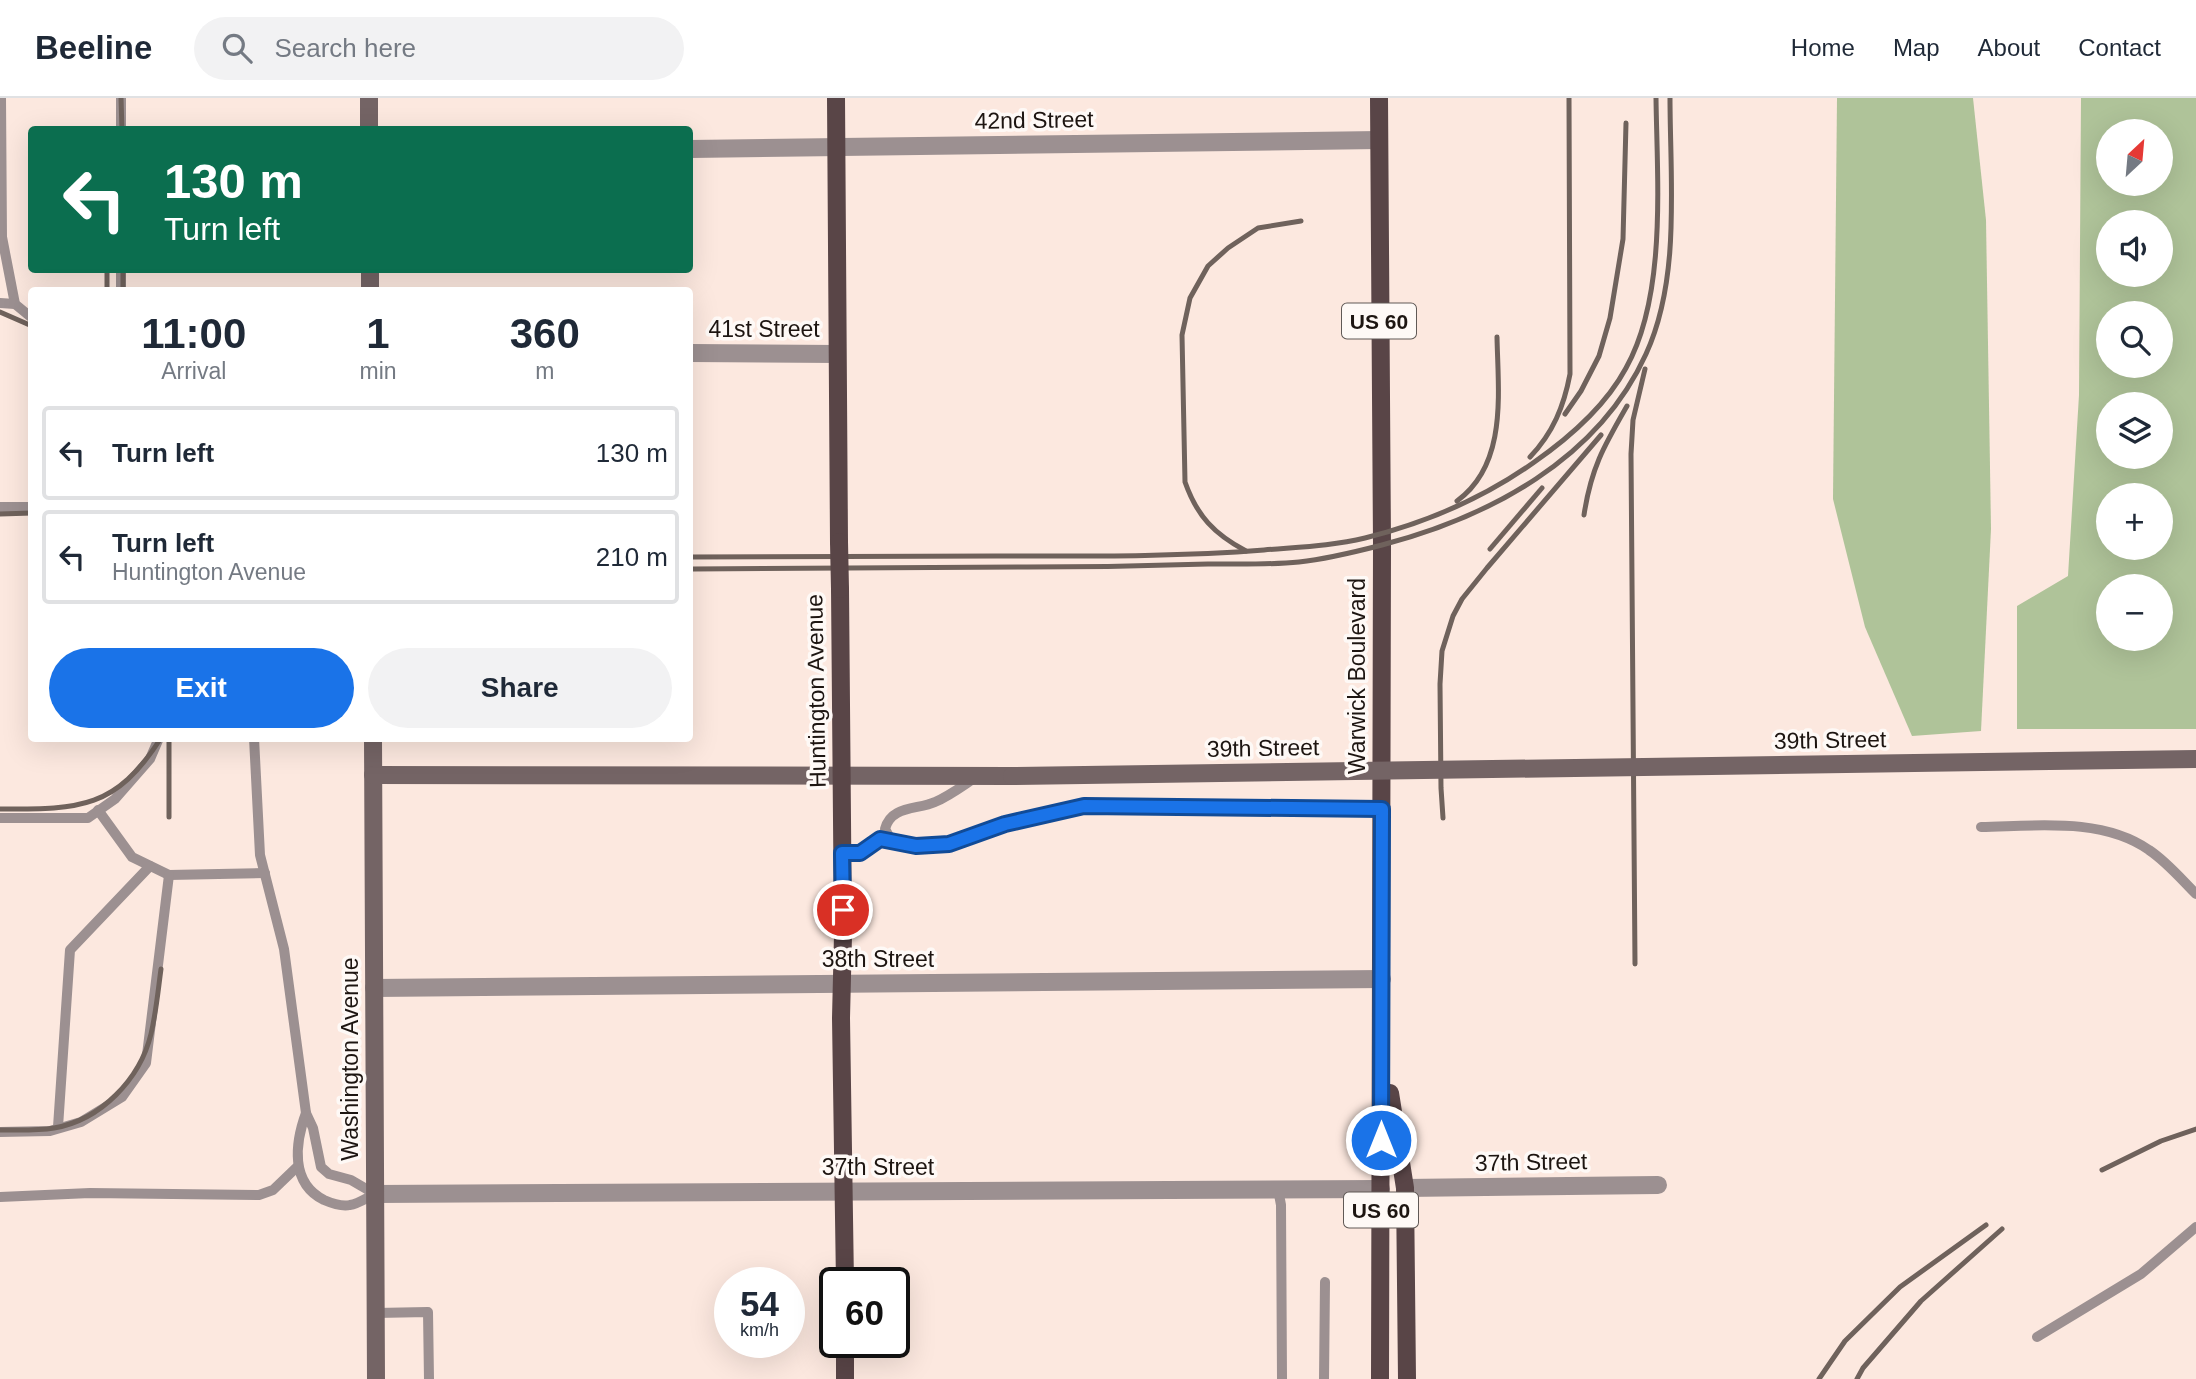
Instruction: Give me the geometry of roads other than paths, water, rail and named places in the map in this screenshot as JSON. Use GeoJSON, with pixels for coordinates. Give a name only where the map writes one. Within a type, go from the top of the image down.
{"type":"FeatureCollection","features":[{"type":"Feature","properties":{"kind":"main road"},"geometry":{"type":"LineString","coordinates":[[369,98],[369,126]]}},
{"type":"Feature","properties":{"kind":"main road","name":"Huntington Avenue"},"geometry":{"type":"LineString","coordinates":[[836,98],[845,1267]]}},
{"type":"Feature","properties":{"kind":"main road","name":"Warwick Boulevard"},"geometry":{"type":"LineString","coordinates":[[1379,98],[1382,809],[1380,1379]]}},
{"type":"Feature","properties":{"kind":"main road","name":"Washington Avenue"},"geometry":{"type":"LineString","coordinates":[[373,742],[376,1379]]}},
{"type":"Feature","properties":{"kind":"main road","name":"39th Street"},"geometry":{"type":"LineString","coordinates":[[373,775],[1012,776],[2196,759]]}},
{"type":"Feature","properties":{"kind":"main road"},"geometry":{"type":"LineString","coordinates":[[1382,1042],[1405,1188],[1407,1379]]}},
{"type":"Feature","properties":{"kind":"main road"},"geometry":{"type":"LineString","coordinates":[[845,1358],[845,1379]]}},
{"type":"Feature","properties":{"kind":"street","name":"42nd Street"},"geometry":{"type":"LineString","coordinates":[[693,149],[1379,140]]}},
{"type":"Feature","properties":{"kind":"street","name":"41st Street"},"geometry":{"type":"LineString","coordinates":[[693,353],[837,354]]}},
{"type":"Feature","properties":{"kind":"street","name":"38th Street"},"geometry":{"type":"LineString","coordinates":[[374,988],[1382,979]]}},
{"type":"Feature","properties":{"kind":"street","name":"37th Street"},"geometry":{"type":"LineString","coordinates":[[1405,1188],[1658,1185]]}},
{"type":"Feature","properties":{"kind":"street","name":"37th Street"},"geometry":{"type":"LineString","coordinates":[[375,1194],[1381,1189]]}},
{"type":"Feature","properties":{"kind":"lane"},"geometry":{"type":"LineString","coordinates":[[1,98],[2,237],[15,304]]}},
{"type":"Feature","properties":{"kind":"lane"},"geometry":{"type":"LineString","coordinates":[[121,98],[121,126]]}},
{"type":"Feature","properties":{"kind":"lane"},"geometry":{"type":"LineString","coordinates":[[0,303],[15,304],[28,315]]}},
{"type":"Feature","properties":{"kind":"lane"},"geometry":{"type":"LineString","coordinates":[[0,507],[28,507]]}},
{"type":"Feature","properties":{"kind":"lane"},"geometry":{"type":"LineString","coordinates":[[0,818],[88,818],[115,799],[150,760],[157,742]]}},
{"type":"Feature","properties":{"kind":"lane"},"geometry":{"type":"LineString","coordinates":[[254,742],[260,855],[284,949],[306,1113],[313,1128],[321,1167],[329,1174],[351,1180],[375,1194]]}},
{"type":"Feature","properties":{"kind":"lane"},"geometry":{"type":"LineString","coordinates":[[891,840],[885,829],[891,818],[910,807],[925,806],[939,800],[977,776]]}},
{"type":"Feature","properties":{"kind":"lane"},"geometry":{"type":"LineString","coordinates":[[842,853],[860,853],[880,839],[916,846],[949,844],[1005,824],[1084,806],[1382,809]]}},
{"type":"Feature","properties":{"kind":"lane"},"geometry":{"type":"LineString","coordinates":[[98,810],[132,857],[169,875],[265,873]]}},
{"type":"Feature","properties":{"kind":"lane"},"geometry":{"type":"LineString","coordinates":[[1981,827],[2078,827],[2109,832],[2148,849],[2196,894]]}},
{"type":"Feature","properties":{"kind":"lane"},"geometry":{"type":"LineString","coordinates":[[58,1127],[70,950],[150,866]]}},
{"type":"Feature","properties":{"kind":"lane"},"geometry":{"type":"LineString","coordinates":[[0,1132],[50,1131],[82,1122],[122,1097],[146,1063],[169,875]]}},
{"type":"Feature","properties":{"kind":"lane"},"geometry":{"type":"LineString","coordinates":[[306,1113],[301,1128],[298,1166],[303,1181],[318,1197],[329,1202],[351,1205],[375,1194]]}},
{"type":"Feature","properties":{"kind":"lane"},"geometry":{"type":"LineString","coordinates":[[0,1197],[90,1193],[259,1195],[273,1190],[298,1166]]}},
{"type":"Feature","properties":{"kind":"lane"},"geometry":{"type":"LineString","coordinates":[[1278,1189],[1281,1205],[1282,1379]]}},
{"type":"Feature","properties":{"kind":"lane"},"geometry":{"type":"LineString","coordinates":[[2037,1337],[2141,1274],[2196,1227]]}},
{"type":"Feature","properties":{"kind":"lane"},"geometry":{"type":"LineString","coordinates":[[1324,1379],[1325,1282]]}},
{"type":"Feature","properties":{"kind":"lane"},"geometry":{"type":"LineString","coordinates":[[376,1313],[428,1312],[429,1379]]}},
{"type":"Feature","properties":{"kind":"railway"},"geometry":{"type":"LineString","coordinates":[[121,98],[122,126]]}},
{"type":"Feature","properties":{"kind":"railway"},"geometry":{"type":"LineString","coordinates":[[1530,457],[1556,418],[1570,374],[1569,98]]}},
{"type":"Feature","properties":{"kind":"railway"},"geometry":{"type":"LineString","coordinates":[[693,557],[1130,556],[1264,550],[1328,545],[1365,538],[1409,525],[1473,499],[1514,476],[1573,432],[1608,396],[1626,368],[1639,339],[1654,272],[1658,200],[1656,98]]}},
{"type":"Feature","properties":{"kind":"railway"},"geometry":{"type":"LineString","coordinates":[[693,569],[1095,567],[1299,562],[1351,553],[1422,533],[1500,500],[1536,479],[1570,454],[1600,425],[1625,391],[1646,354],[1665,293],[1669,261],[1672,195],[1670,98]]}},
{"type":"Feature","properties":{"kind":"railway"},"geometry":{"type":"LineString","coordinates":[[1565,414],[1581,391],[1599,356],[1610,318],[1623,239],[1626,123]]}},
{"type":"Feature","properties":{"kind":"railway"},"geometry":{"type":"LineString","coordinates":[[1246,551],[1208,523],[1195,505],[1185,482],[1182,335],[1190,298],[1208,266],[1228,248],[1258,228],[1301,221]]}},
{"type":"Feature","properties":{"kind":"railway"},"geometry":{"type":"LineString","coordinates":[[107,273],[107,287]]}},
{"type":"Feature","properties":{"kind":"railway"},"geometry":{"type":"LineString","coordinates":[[123,273],[123,287]]}},
{"type":"Feature","properties":{"kind":"railway"},"geometry":{"type":"LineString","coordinates":[[0,312],[28,324]]}},
{"type":"Feature","properties":{"kind":"railway"},"geometry":{"type":"LineString","coordinates":[[1457,501],[1473,486],[1485,468],[1492,447],[1498,403],[1497,337]]}},
{"type":"Feature","properties":{"kind":"railway"},"geometry":{"type":"LineString","coordinates":[[1635,964],[1631,454],[1633,420],[1645,369]]}},
{"type":"Feature","properties":{"kind":"railway"},"geometry":{"type":"LineString","coordinates":[[1584,515],[1599,458],[1627,406]]}},
{"type":"Feature","properties":{"kind":"railway"},"geometry":{"type":"LineString","coordinates":[[1443,818],[1440,684],[1442,651],[1453,616],[1462,599],[1487,568],[1601,435]]}},
{"type":"Feature","properties":{"kind":"railway"},"geometry":{"type":"LineString","coordinates":[[1490,549],[1542,488]]}},
{"type":"Feature","properties":{"kind":"railway"},"geometry":{"type":"LineString","coordinates":[[0,514],[28,513]]}},
{"type":"Feature","properties":{"kind":"railway"},"geometry":{"type":"LineString","coordinates":[[0,809],[74,806],[93,800],[111,792],[128,779],[158,742]]}},
{"type":"Feature","properties":{"kind":"railway"},"geometry":{"type":"LineString","coordinates":[[169,742],[169,817]]}},
{"type":"Feature","properties":{"kind":"railway"},"geometry":{"type":"LineString","coordinates":[[0,1130],[40,1130],[71,1124],[102,1107],[116,1095],[138,1067],[146,1051],[153,1026],[161,969]]}},
{"type":"Feature","properties":{"kind":"railway"},"geometry":{"type":"LineString","coordinates":[[2102,1170],[2161,1141],[2196,1129]]}},
{"type":"Feature","properties":{"kind":"railway"},"geometry":{"type":"LineString","coordinates":[[1819,1379],[1845,1341],[1900,1287],[1986,1225]]}},
{"type":"Feature","properties":{"kind":"railway"},"geometry":{"type":"LineString","coordinates":[[1857,1379],[1863,1368],[1921,1301],[2002,1229]]}}]}
